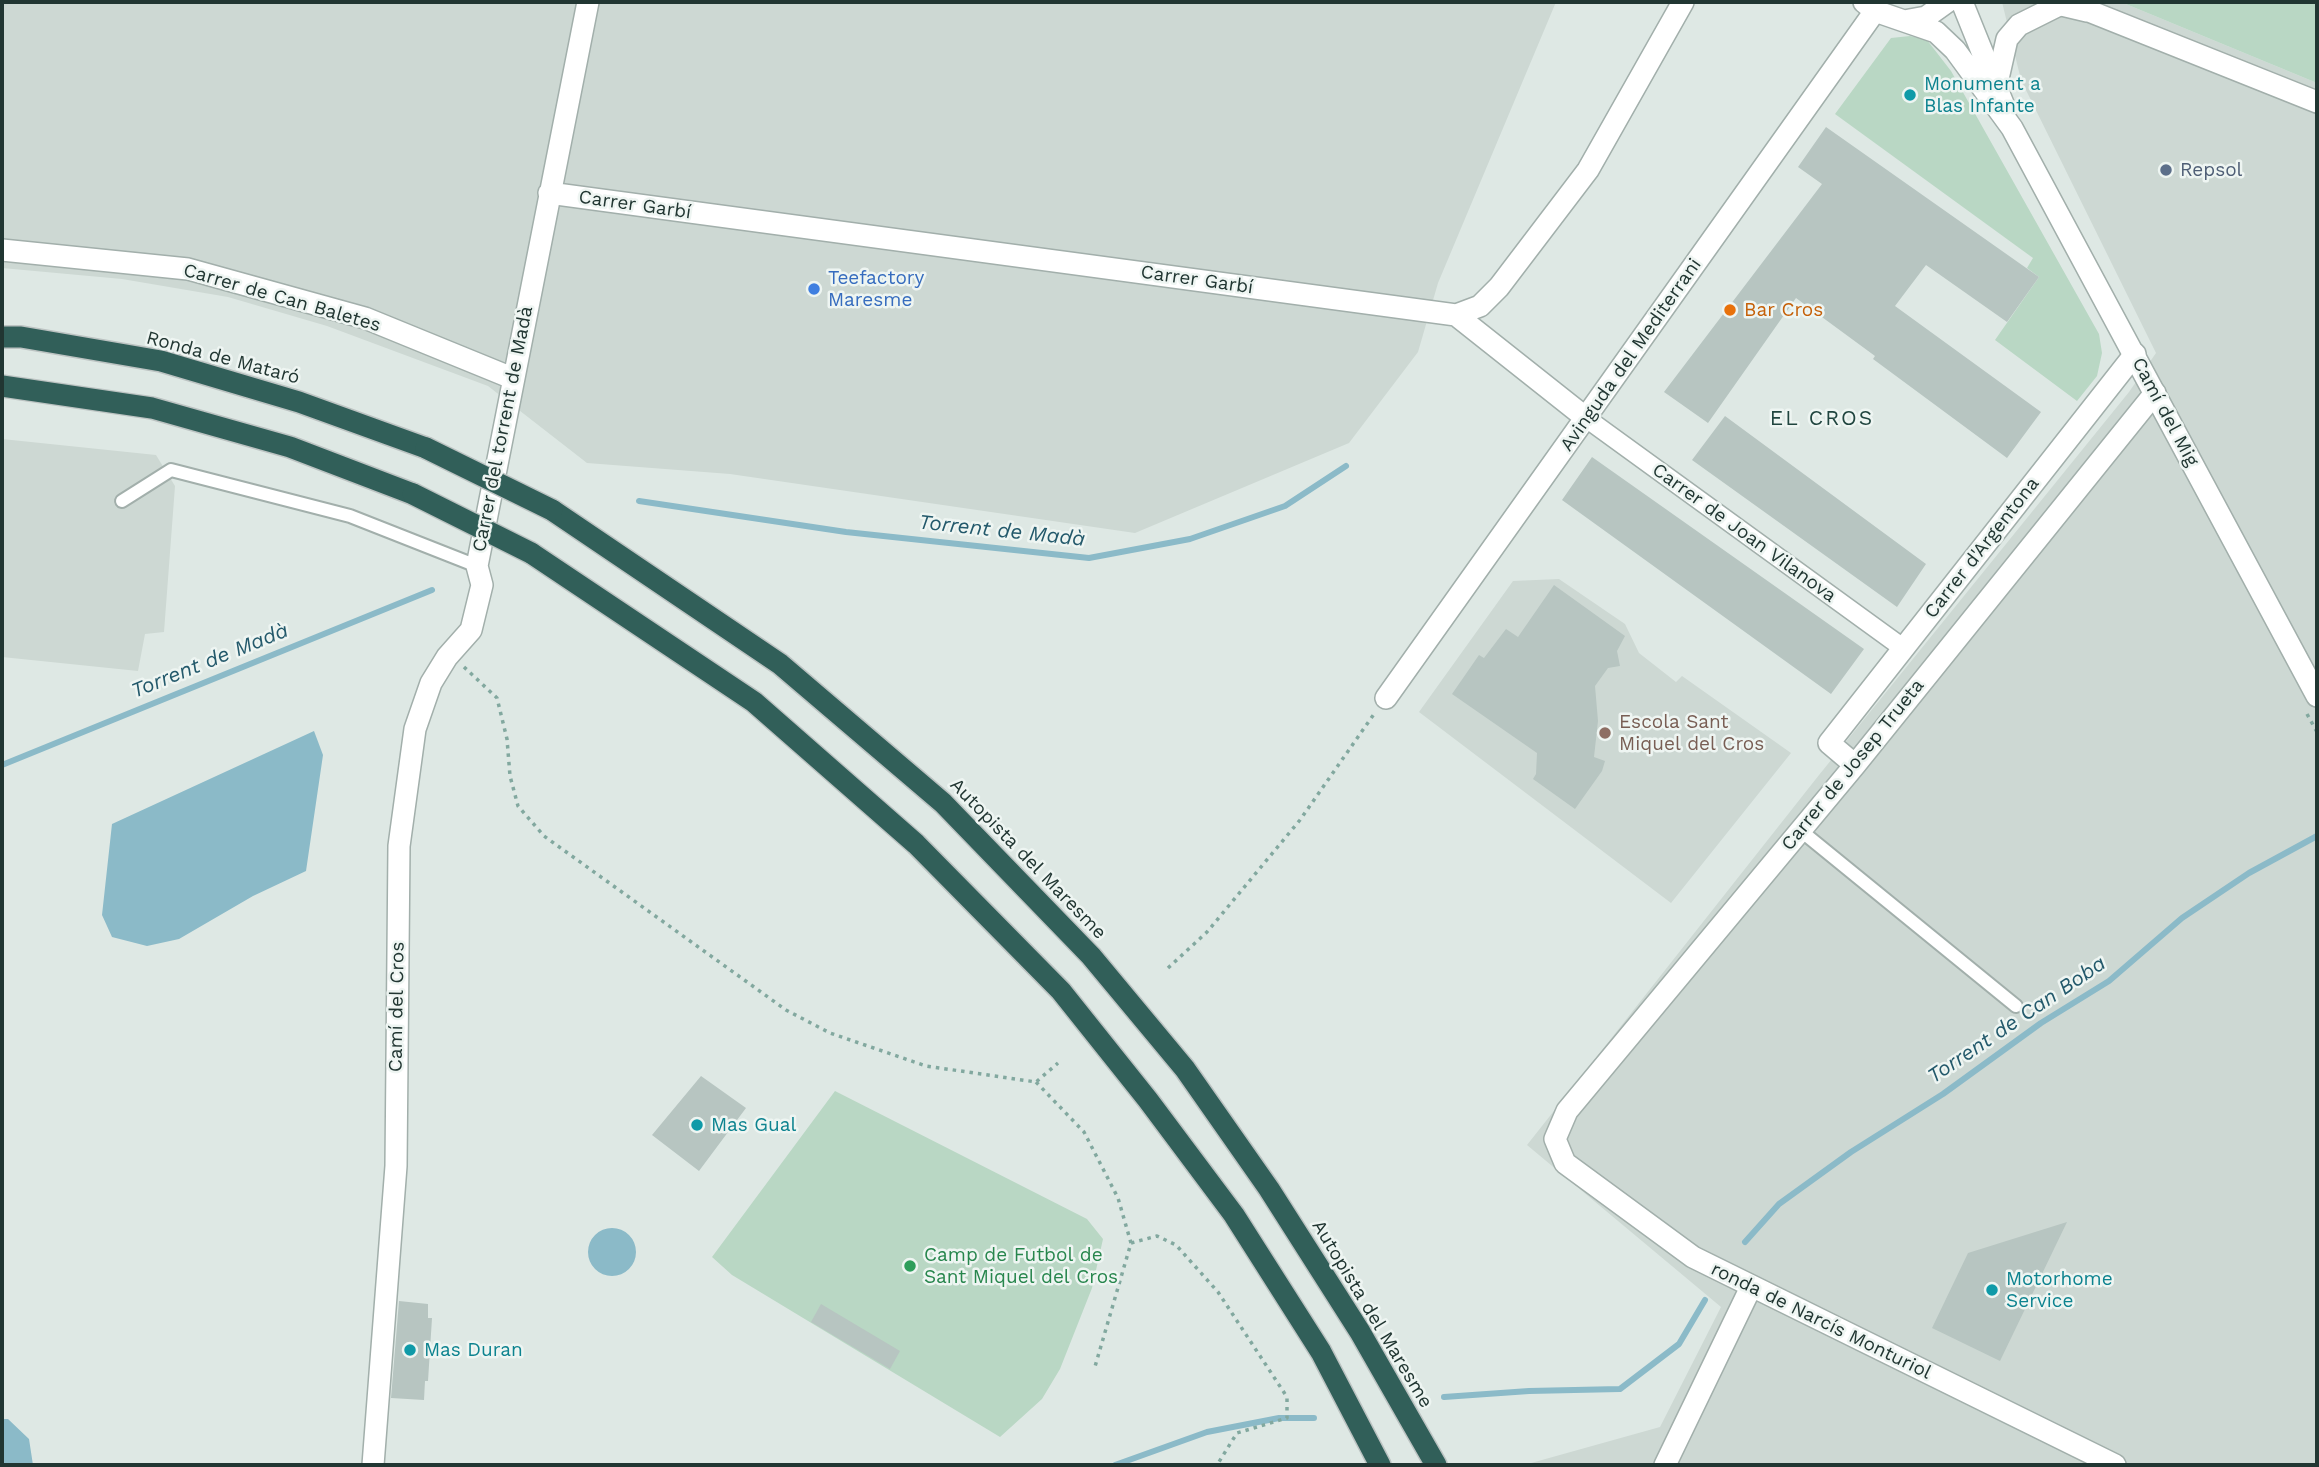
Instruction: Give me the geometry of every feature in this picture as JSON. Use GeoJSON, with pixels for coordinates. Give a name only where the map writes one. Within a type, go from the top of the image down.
{"type":"FeatureCollection","features":[{"type":"Feature","properties":{"kind":"highway","name":"Ronda de Mataró"},"geometry":{"type":"LineString","coordinates":[[2,337],[21,337],[162,361],[299,402],[426,448]]}},
{"type":"Feature","properties":{"kind":"highway"},"geometry":{"type":"LineString","coordinates":[[2,386],[152,408],[290,447],[413,494],[531,553],[754,702],[916,844],[1061,992],[1149,1100],[1234,1215],[1321,1352],[1380,1465]]}},
{"type":"Feature","properties":{"kind":"highway","name":"Autopista del Maresme"},"geometry":{"type":"LineString","coordinates":[[426,448],[552,510],[780,664],[943,803],[1091,956],[1185,1069],[1269,1189],[1360,1332],[1436,1465]]}},
{"type":"Feature","properties":{"kind":"street","name":"Carrer del torrent de Madà"},"geometry":{"type":"LineString","coordinates":[[477,566],[588,2]]}},
{"type":"Feature","properties":{"kind":"street"},"geometry":{"type":"LineString","coordinates":[[1457,315],[1480,306],[1499,287],[1588,170],[1684,2]]}},
{"type":"Feature","properties":{"kind":"street"},"geometry":{"type":"LineString","coordinates":[[1904,21],[1926,17],[1947,2]]}},
{"type":"Feature","properties":{"kind":"street","name":"Camí del Mig"},"geometry":{"type":"LineString","coordinates":[[1962,2],[1997,83],[2012,128]]}},
{"type":"Feature","properties":{"kind":"street"},"geometry":{"type":"LineString","coordinates":[[1997,83],[2007,39],[2019,25],[2068,5],[2317,102]]}},
{"type":"Feature","properties":{"kind":"street","name":"Camí del Mig"},"geometry":{"type":"LineString","coordinates":[[1870,7],[1936,32],[1955,50],[2012,128],[2317,696]]}},
{"type":"Feature","properties":{"kind":"street","name":"Avinguda del Mediterrani"},"geometry":{"type":"LineString","coordinates":[[1385,698],[1586,418],[1870,7]]}},
{"type":"Feature","properties":{"kind":"street","name":"Carrer Garbí"},"geometry":{"type":"LineString","coordinates":[[549,193],[1457,315]]}},
{"type":"Feature","properties":{"kind":"street","name":"Carrer de Can Baletes"},"geometry":{"type":"LineString","coordinates":[[2,250],[188,269],[365,318],[512,378]]}},
{"type":"Feature","properties":{"kind":"street"},"geometry":{"type":"LineString","coordinates":[[1457,315],[1586,418]]}},
{"type":"Feature","properties":{"kind":"street","name":"Carrer d'Argentona"},"geometry":{"type":"LineString","coordinates":[[1854,765],[1829,743],[2135,354]]}},
{"type":"Feature","properties":{"kind":"street","name":"Carrer de Josep Trueta"},"geometry":{"type":"LineString","coordinates":[[1555,1139],[1567,1111],[1854,765],[2155,393]]}},
{"type":"Feature","properties":{"kind":"street","name":"Carrer de Joan Vilanova"},"geometry":{"type":"LineString","coordinates":[[1586,418],[1903,648]]}},
{"type":"Feature","properties":{"kind":"street","name":"Camí del Cros"},"geometry":{"type":"LineString","coordinates":[[373,1465],[396,1166],[399,846],[415,729],[432,683],[447,657],[471,630],[482,585],[477,566]]}},
{"type":"Feature","properties":{"kind":"street","name":"ronda de Narcís Monturiol"},"geometry":{"type":"LineString","coordinates":[[1555,1139],[1565,1163],[1693,1257],[2115,1465]]}},
{"type":"Feature","properties":{"kind":"street"},"geometry":{"type":"LineString","coordinates":[[1665,1465],[1751,1287]]}},
{"type":"Feature","properties":{"kind":"lane","name":"Carrer del torrent de Madà"},"geometry":{"type":"LineString","coordinates":[[122,501],[171,470],[350,516],[477,566]]}},
{"type":"Feature","properties":{"kind":"lane"},"geometry":{"type":"LineString","coordinates":[[1800,830],[2017,1006]]}},
{"type":"Feature","properties":{"kind":"path"},"geometry":{"type":"LineString","coordinates":[[447,657],[471,671],[498,698],[507,739],[510,776],[518,806],[555,844],[786,1010],[830,1033],[926,1066],[1036,1082],[1084,1132],[1118,1198],[1131,1243],[1094,1370]]}},
{"type":"Feature","properties":{"kind":"path"},"geometry":{"type":"LineString","coordinates":[[1168,968],[1207,932],[1300,820],[1385,698]]}},
{"type":"Feature","properties":{"kind":"path"},"geometry":{"type":"LineString","coordinates":[[1036,1082],[1058,1063]]}},
{"type":"Feature","properties":{"kind":"path"},"geometry":{"type":"LineString","coordinates":[[1131,1243],[1157,1236],[1176,1245],[1218,1292],[1287,1397],[1287,1418],[1237,1433],[1217,1465]]}},
{"type":"Feature","properties":{"kind":"shaded area"},"geometry":{"type":"Polygon","coordinates":[[[2,2],[1556,2],[1438,283],[1418,352],[1349,443],[1135,533],[730,474],[587,463],[488,386],[327,326],[228,297],[122,279],[2,268],[2,2]]]}},
{"type":"Feature","properties":{"kind":"shaded area"},"geometry":{"type":"Polygon","coordinates":[[[2002,2],[2121,2],[2317,83],[2317,1465],[1524,1465],[1660,1427],[1721,1307],[1527,1145],[1819,775],[2129,392],[2156,353],[2021,80],[2002,2]]]}},
{"type":"Feature","properties":{"kind":"shaded area"},"geometry":{"type":"Polygon","coordinates":[[[2,439],[156,455],[175,486],[164,632],[145,634],[138,671],[2,657],[2,439]]]}},
{"type":"Feature","properties":{"kind":"shaded area","name":"Escola Sant Miquel del Cros"},"geometry":{"type":"Polygon","coordinates":[[[1559,579],[1625,624],[1639,653],[1676,682],[1682,676],[1791,753],[1671,903],[1419,712],[1513,581],[1559,579]]]}},
{"type":"Feature","properties":{"kind":"green space"},"geometry":{"type":"Polygon","coordinates":[[[2121,2],[2317,2],[2317,83],[2121,2]]]}},
{"type":"Feature","properties":{"kind":"green space"},"geometry":{"type":"Polygon","coordinates":[[[1910,36],[1927,40],[1951,71],[2099,334],[2102,353],[2097,376],[2077,401],[1995,340],[2039,277],[2027,268],[2033,258],[1835,114],[1891,38],[1910,36]]]}},
{"type":"Feature","properties":{"kind":"green space","name":"Camp de Futbol de Sant Miquel del Cros"},"geometry":{"type":"Polygon","coordinates":[[[835,1091],[1087,1219],[1103,1239],[1092,1288],[1060,1369],[1042,1399],[1000,1437],[732,1275],[712,1257],[835,1091]]]}},
{"type":"Feature","properties":{"kind":"water"},"geometry":{"type":"Polygon","coordinates":[[[314,731],[323,755],[306,871],[253,896],[179,939],[147,946],[112,937],[102,915],[112,824],[314,731]]]}},
{"type":"Feature","properties":{"kind":"water"},"geometry":{"type":"Polygon","coordinates":[[[612,1228],[629,1235],[636,1252],[629,1269],[612,1276],[595,1269],[588,1252],[595,1235],[612,1228]]]}},
{"type":"Feature","properties":{"kind":"water"},"geometry":{"type":"Polygon","coordinates":[[[2,1419],[8,1419],[29,1439],[33,1465],[2,1465],[2,1419]]]}},
{"type":"Feature","properties":{"kind":"building"},"geometry":{"type":"Polygon","coordinates":[[[1826,127],[2039,277],[2007,322],[1926,265],[1895,306],[2041,412],[2007,458],[1796,298],[1708,423],[1664,392],[1822,184],[1798,167],[1826,127]]]}},
{"type":"Feature","properties":{"kind":"building"},"geometry":{"type":"Polygon","coordinates":[[[1725,416],[1926,564],[1897,607],[1692,460],[1725,416]]]}},
{"type":"Feature","properties":{"kind":"building"},"geometry":{"type":"Polygon","coordinates":[[[1592,457],[1864,649],[1831,694],[1562,500],[1592,457]]]}},
{"type":"Feature","properties":{"kind":"building"},"geometry":{"type":"Polygon","coordinates":[[[1554,585],[1625,636],[1617,651],[1620,666],[1608,668],[1595,686],[1598,721],[1594,757],[1605,761],[1602,771],[1575,809],[1533,779],[1536,774],[1537,753],[1452,694],[1479,655],[1484,658],[1506,629],[1518,637],[1554,585]]]}},
{"type":"Feature","properties":{"kind":"building","name":"Mas Gual"},"geometry":{"type":"Polygon","coordinates":[[[701,1076],[746,1108],[699,1171],[652,1135],[701,1076]]]}},
{"type":"Feature","properties":{"kind":"building","name":"Motorhome Service"},"geometry":{"type":"Polygon","coordinates":[[[2067,1222],[2000,1361],[1932,1328],[1968,1253],[2067,1222]]]}},
{"type":"Feature","properties":{"kind":"building","name":"Mas Duran"},"geometry":{"type":"Polygon","coordinates":[[[399,1301],[428,1304],[428,1318],[432,1318],[428,1381],[425,1381],[424,1400],[391,1398],[399,1301]]]}},
{"type":"Feature","properties":{"kind":"building"},"geometry":{"type":"Polygon","coordinates":[[[821,1304],[900,1351],[890,1369],[811,1322],[821,1304]]]}},
{"type":"Feature","properties":{"kind":"waterway","name":"Torrent de Madà"},"geometry":{"type":"LineString","coordinates":[[639,501],[846,532],[1089,558],[1190,539],[1285,506],[1346,466]]}},
{"type":"Feature","properties":{"kind":"waterway","name":"Torrent de Madà"},"geometry":{"type":"LineString","coordinates":[[2,765],[432,590]]}},
{"type":"Feature","properties":{"kind":"waterway","name":"Torrent de Can Boba"},"geometry":{"type":"LineString","coordinates":[[1745,1242],[1779,1204],[1851,1152],[1943,1094],[2041,1023],[2109,981],[2182,918],[2249,873],[2317,836]]}},
{"type":"Feature","properties":{"kind":"waterway","name":"Torrent de Can Boba"},"geometry":{"type":"LineString","coordinates":[[1444,1397],[1529,1391],[1620,1389],[1679,1344],[1705,1300]]}},
{"type":"Feature","properties":{"kind":"waterway","name":"Torrent de Can Boba"},"geometry":{"type":"LineString","coordinates":[[1115,1465],[1207,1432],[1279,1418],[1314,1418]]}},
{"type":"Feature","properties":{"kind":"place","name":"Monument a Blas Infante"},"geometry":{"type":"Point","coordinates":[1910,95]}},
{"type":"Feature","properties":{"kind":"place","name":"Repsol"},"geometry":{"type":"Point","coordinates":[2166,170]}},
{"type":"Feature","properties":{"kind":"place","name":"Teefactory Maresme"},"geometry":{"type":"Point","coordinates":[814,289]}},
{"type":"Feature","properties":{"kind":"place","name":"Bar Cros"},"geometry":{"type":"Point","coordinates":[1730,310]}},
{"type":"Feature","properties":{"kind":"place","name":"Escola Sant Miquel del Cros"},"geometry":{"type":"Point","coordinates":[1605,733]}},
{"type":"Feature","properties":{"kind":"place","name":"Mas Gual"},"geometry":{"type":"Point","coordinates":[697,1125]}},
{"type":"Feature","properties":{"kind":"place","name":"Camp de Futbol de Sant Miquel del Cros"},"geometry":{"type":"Point","coordinates":[910,1266]}},
{"type":"Feature","properties":{"kind":"place","name":"Motorhome Service"},"geometry":{"type":"Point","coordinates":[1992,1290]}},
{"type":"Feature","properties":{"kind":"place","name":"Mas Duran"},"geometry":{"type":"Point","coordinates":[410,1350]}},
{"type":"Feature","properties":{"kind":"district","name":"EL CROS"},"geometry":{"type":"Point","coordinates":[1822,419]}}]}
